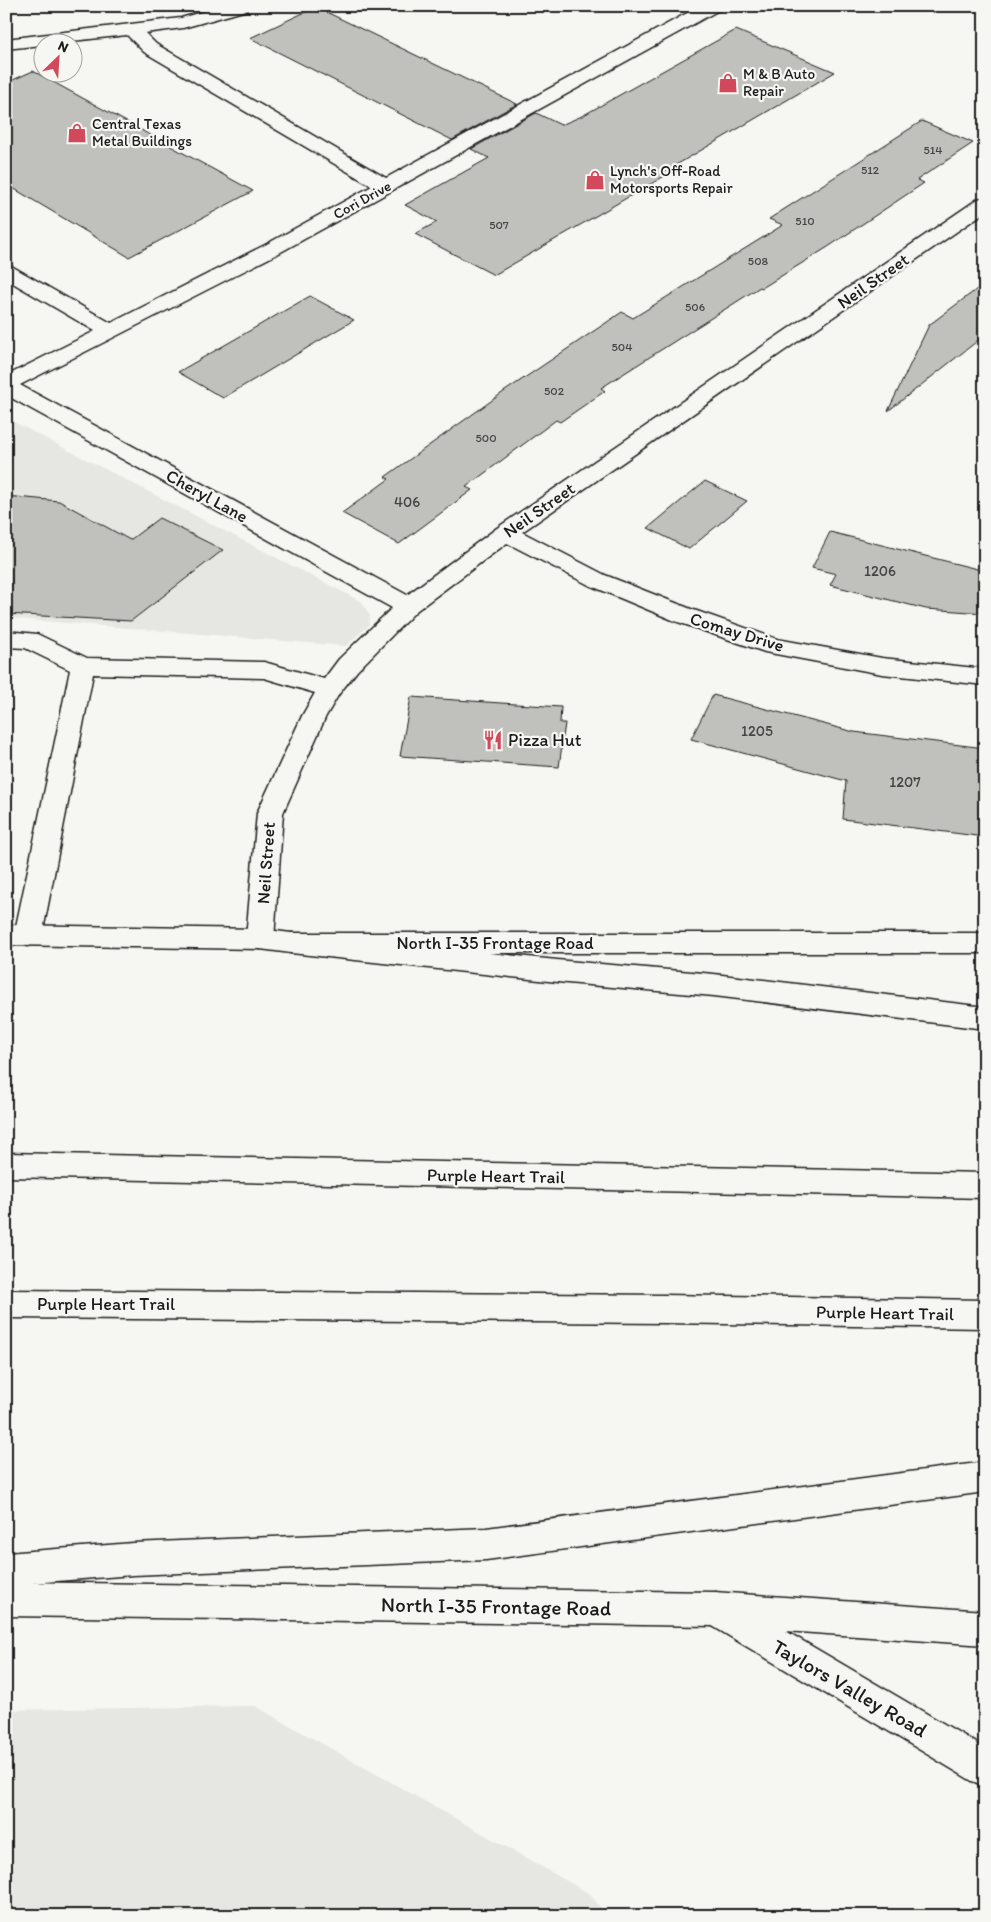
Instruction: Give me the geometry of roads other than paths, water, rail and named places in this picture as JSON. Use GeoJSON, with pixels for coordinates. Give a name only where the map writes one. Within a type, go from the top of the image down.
{"type":"FeatureCollection","features":[{"type":"Feature","properties":{"kind":"main road"},"geometry":{"type":"LineString","coordinates":[[6,44],[183,22],[241,6]]}},
{"type":"Feature","properties":{"kind":"main road","name":"Cori Drive"},"geometry":{"type":"LineString","coordinates":[[6,385],[272,249],[713,6]]}},
{"type":"Feature","properties":{"kind":"main road"},"geometry":{"type":"LineString","coordinates":[[131,29],[150,48],[386,186]]}},
{"type":"Feature","properties":{"kind":"main road","name":"Neil Street"},"geometry":{"type":"LineString","coordinates":[[260,939],[270,813],[314,716],[330,689],[348,665],[408,606],[505,533],[985,203]]}},
{"type":"Feature","properties":{"kind":"main road"},"geometry":{"type":"LineString","coordinates":[[6,272],[110,331]]}},
{"type":"Feature","properties":{"kind":"main road","name":"Cheryl Lane"},"geometry":{"type":"LineString","coordinates":[[6,385],[408,606]]}},
{"type":"Feature","properties":{"kind":"main road","name":"Comay Drive"},"geometry":{"type":"LineString","coordinates":[[505,533],[597,580],[683,615],[774,646],[882,666],[985,677]]}},
{"type":"Feature","properties":{"kind":"main road"},"geometry":{"type":"LineString","coordinates":[[6,639],[29,640],[83,666],[264,670],[330,689]]}},
{"type":"Feature","properties":{"kind":"main road"},"geometry":{"type":"LineString","coordinates":[[17,936],[83,666]]}},
{"type":"Feature","properties":{"kind":"main road","name":"North I-35 Frontage Road"},"geometry":{"type":"LineString","coordinates":[[17,936],[260,939],[291,942],[985,943]]}},
{"type":"Feature","properties":{"kind":"main road"},"geometry":{"type":"LineString","coordinates":[[291,942],[567,972],[714,985],[985,1018]]}},
{"type":"Feature","properties":{"kind":"main road","name":"Purple Heart Trail"},"geometry":{"type":"LineString","coordinates":[[6,1165],[985,1186]]}},
{"type":"Feature","properties":{"kind":"main road","name":"Purple Heart Trail"},"geometry":{"type":"LineString","coordinates":[[6,1304],[655,1309],[985,1314]]}},
{"type":"Feature","properties":{"kind":"main road"},"geometry":{"type":"LineString","coordinates":[[6,1569],[133,1559],[486,1544],[985,1477]]}},
{"type":"Feature","properties":{"kind":"main road","name":"North I-35 Frontage Road"},"geometry":{"type":"LineString","coordinates":[[6,1599],[714,1608],[985,1628]]}},
{"type":"Feature","properties":{"kind":"main road","name":"Taylors Valley Road"},"geometry":{"type":"LineString","coordinates":[[714,1608],[985,1768]]}},
{"type":"Feature","properties":{"kind":"place","name":"M & B Auto Repair"},"geometry":{"type":"Point","coordinates":[728,83]}},
{"type":"Feature","properties":{"kind":"place","name":"Central Texas Metal Buildings"},"geometry":{"type":"Point","coordinates":[77,133]}},
{"type":"Feature","properties":{"kind":"place","name":"Lynch's Off-Road Motorsports Repair"},"geometry":{"type":"Point","coordinates":[595,180]}},
{"type":"Feature","properties":{"kind":"place","name":"Pizza Hut"},"geometry":{"type":"Point","coordinates":[493,740]}}]}
